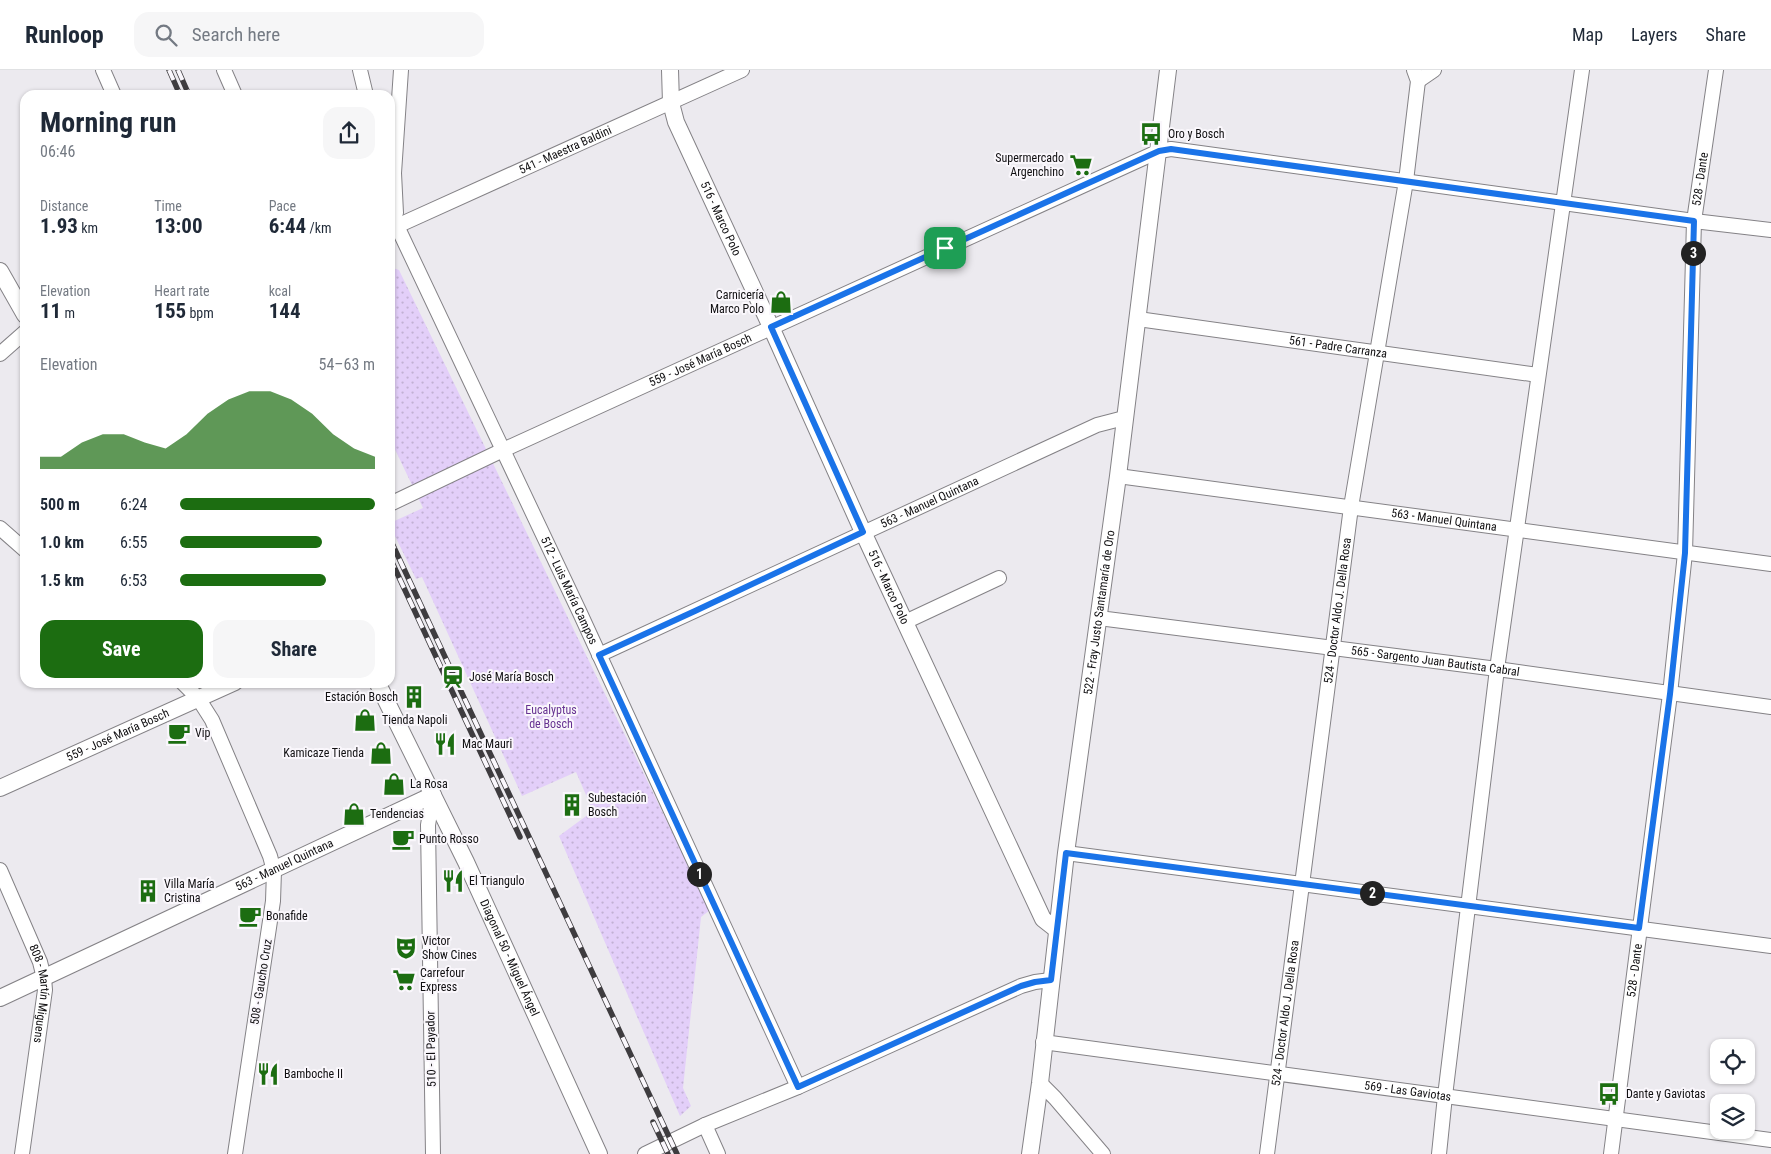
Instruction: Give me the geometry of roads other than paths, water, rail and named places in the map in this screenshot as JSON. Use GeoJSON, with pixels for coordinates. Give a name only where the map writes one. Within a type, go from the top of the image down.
{"type":"FeatureCollection","features":[{"type":"Feature","properties":{"kind":"street"},"geometry":{"type":"LineString","coordinates":[[103,70],[112,90]]}},
{"type":"Feature","properties":{"kind":"street"},"geometry":{"type":"LineString","coordinates":[[224,70],[234,90]]}},
{"type":"Feature","properties":{"kind":"street"},"geometry":{"type":"LineString","coordinates":[[360,70],[365,90]]}},
{"type":"Feature","properties":{"kind":"street"},"geometry":{"type":"LineString","coordinates":[[395,158],[401,70]]}},
{"type":"Feature","properties":{"kind":"street","name":"516 - Marco Polo"},"geometry":{"type":"LineString","coordinates":[[670,70],[671,103],[676,122],[863,532],[1043,919],[1057,930]]}},
{"type":"Feature","properties":{"kind":"street","name":"541 - Maestra Baldini"},"geometry":{"type":"LineString","coordinates":[[395,227],[742,70]]}},
{"type":"Feature","properties":{"kind":"street","name":"522 - Fray Justo Santamaría de Oro"},"geometry":{"type":"LineString","coordinates":[[1030,1154],[1066,853],[1118,476],[1168,70]]}},
{"type":"Feature","properties":{"kind":"street"},"geometry":{"type":"LineString","coordinates":[[1416,75],[1434,70]]}},
{"type":"Feature","properties":{"kind":"street"},"geometry":{"type":"LineString","coordinates":[[1439,1154],[1498,669],[1582,70]]}},
{"type":"Feature","properties":{"kind":"street","name":"528 - Dante"},"geometry":{"type":"LineString","coordinates":[[1611,1154],[1670,694],[1685,553],[1694,221],[1716,70]]}},
{"type":"Feature","properties":{"kind":"street","name":"524 - Doctor Aldo J. Della Rosa"},"geometry":{"type":"LineString","coordinates":[[1267,1154],[1276,1073],[1351,507],[1406,181],[1416,75]]}},
{"type":"Feature","properties":{"kind":"street","name":"559 - José María Bosch"},"geometry":{"type":"LineString","coordinates":[[395,502],[771,327],[1159,151],[1171,149],[1771,230]]}},
{"type":"Feature","properties":{"kind":"street","name":"512 - Luis María Campos"},"geometry":{"type":"LineString","coordinates":[[395,229],[503,450],[798,1087]]}},
{"type":"Feature","properties":{"kind":"street"},"geometry":{"type":"LineString","coordinates":[[0,271],[20,306]]}},
{"type":"Feature","properties":{"kind":"street","name":"561 - Padre Carranza"},"geometry":{"type":"LineString","coordinates":[[1138,319],[1538,376]]}},
{"type":"Feature","properties":{"kind":"street"},"geometry":{"type":"LineString","coordinates":[[0,354],[20,336]]}},
{"type":"Feature","properties":{"kind":"street","name":"563 - Manuel Quintana"},"geometry":{"type":"LineString","coordinates":[[599,655],[1097,425],[1124,418]]}},
{"type":"Feature","properties":{"kind":"street","name":"563 - Manuel Quintana"},"geometry":{"type":"LineString","coordinates":[[1118,476],[1771,564]]}},
{"type":"Feature","properties":{"kind":"street"},"geometry":{"type":"LineString","coordinates":[[0,528],[20,546]]}},
{"type":"Feature","properties":{"kind":"street"},"geometry":{"type":"LineString","coordinates":[[905,622],[999,578]]}},
{"type":"Feature","properties":{"kind":"street","name":"565 - Sargento Juan Bautista Cabral"},"geometry":{"type":"LineString","coordinates":[[1099,618],[1498,669],[1771,707]]}},
{"type":"Feature","properties":{"kind":"street","name":"508 - Gaucho Cruz"},"geometry":{"type":"LineString","coordinates":[[188,688],[198,698],[212,720],[270,856],[274,871],[273,901],[235,1154]]}},
{"type":"Feature","properties":{"kind":"street","name":"559 - José María Bosch"},"geometry":{"type":"LineString","coordinates":[[0,788],[221,688]]}},
{"type":"Feature","properties":{"kind":"street","name":"Diagonal 50 - Miguel Ángel"},"geometry":{"type":"LineString","coordinates":[[380,688],[466,862],[599,1154]]}},
{"type":"Feature","properties":{"kind":"street","name":"563 - Manuel Quintana"},"geometry":{"type":"LineString","coordinates":[[0,998],[433,795]]}},
{"type":"Feature","properties":{"kind":"street","name":"510 - El Payador"},"geometry":{"type":"LineString","coordinates":[[432,1154],[428,824],[433,795]]}},
{"type":"Feature","properties":{"kind":"street"},"geometry":{"type":"LineString","coordinates":[[1066,853],[1771,946]]}},
{"type":"Feature","properties":{"kind":"street","name":"808 - Martín Miguens"},"geometry":{"type":"LineString","coordinates":[[0,870],[40,962],[45,990],[22,1154]]}},
{"type":"Feature","properties":{"kind":"street"},"geometry":{"type":"LineString","coordinates":[[645,1154],[705,1125],[798,1087],[1021,986],[1051,980]]}},
{"type":"Feature","properties":{"kind":"street","name":"569 - Las Gaviotas"},"geometry":{"type":"LineString","coordinates":[[1044,1042],[1771,1140]]}},
{"type":"Feature","properties":{"kind":"street"},"geometry":{"type":"LineString","coordinates":[[1040,1083],[1102,1154]]}},
{"type":"Feature","properties":{"kind":"street"},"geometry":{"type":"LineString","coordinates":[[705,1125],[718,1154]]}},
{"type":"Feature","properties":{"kind":"railway"},"geometry":{"type":"LineString","coordinates":[[169,70],[178,90]]}},
{"type":"Feature","properties":{"kind":"railway"},"geometry":{"type":"LineString","coordinates":[[178,70],[187,90]]}},
{"type":"Feature","properties":{"kind":"railway"},"geometry":{"type":"LineString","coordinates":[[395,550],[677,1154]]}},
{"type":"Feature","properties":{"kind":"railway"},"geometry":{"type":"LineString","coordinates":[[395,569],[520,837]]}},
{"type":"Feature","properties":{"kind":"railway"},"geometry":{"type":"LineString","coordinates":[[653,1122],[668,1154]]}},
{"type":"Feature","properties":{"kind":"place","name":"Oro y Bosch"},"geometry":{"type":"Point","coordinates":[1151,134]}},
{"type":"Feature","properties":{"kind":"place","name":"Supermercado Argenchino"},"geometry":{"type":"Point","coordinates":[1081,165]}},
{"type":"Feature","properties":{"kind":"place","name":"Carnicería Marco Polo"},"geometry":{"type":"Point","coordinates":[781,302]}},
{"type":"Feature","properties":{"kind":"place","name":"José María Bosch"},"geometry":{"type":"Point","coordinates":[453,677]}},
{"type":"Feature","properties":{"kind":"place","name":"Estación Bosch"},"geometry":{"type":"Point","coordinates":[414,697]}},
{"type":"Feature","properties":{"kind":"place","name":"Tienda Napoli"},"geometry":{"type":"Point","coordinates":[365,720]}},
{"type":"Feature","properties":{"kind":"place","name":"Vip"},"geometry":{"type":"Point","coordinates":[179,733]}},
{"type":"Feature","properties":{"kind":"place","name":"Mac Mauri"},"geometry":{"type":"Point","coordinates":[445,744]}},
{"type":"Feature","properties":{"kind":"place","name":"Kamicaze Tienda"},"geometry":{"type":"Point","coordinates":[381,753]}},
{"type":"Feature","properties":{"kind":"place","name":"La Rosa"},"geometry":{"type":"Point","coordinates":[394,784]}},
{"type":"Feature","properties":{"kind":"place","name":"Subestación Bosch"},"geometry":{"type":"Point","coordinates":[572,805]}},
{"type":"Feature","properties":{"kind":"place","name":"Tendencias"},"geometry":{"type":"Point","coordinates":[354,814]}},
{"type":"Feature","properties":{"kind":"place","name":"Punto Rosso"},"geometry":{"type":"Point","coordinates":[403,839]}},
{"type":"Feature","properties":{"kind":"place","name":"El Triangulo"},"geometry":{"type":"Point","coordinates":[453,881]}},
{"type":"Feature","properties":{"kind":"place","name":"Villa María Cristina"},"geometry":{"type":"Point","coordinates":[148,891]}},
{"type":"Feature","properties":{"kind":"place","name":"Bonafide"},"geometry":{"type":"Point","coordinates":[250,916]}},
{"type":"Feature","properties":{"kind":"place","name":"Victor Show Cines"},"geometry":{"type":"Point","coordinates":[406,948]}},
{"type":"Feature","properties":{"kind":"place","name":"Carrefour Express"},"geometry":{"type":"Point","coordinates":[404,980]}},
{"type":"Feature","properties":{"kind":"place","name":"Bamboche II"},"geometry":{"type":"Point","coordinates":[268,1074]}},
{"type":"Feature","properties":{"kind":"place","name":"Dante y Gaviotas"},"geometry":{"type":"Point","coordinates":[1609,1094]}},
{"type":"Feature","properties":{"kind":"park label","name":"Eucalyptus de Bosch"},"geometry":{"type":"Point","coordinates":[551,717]}}]}
